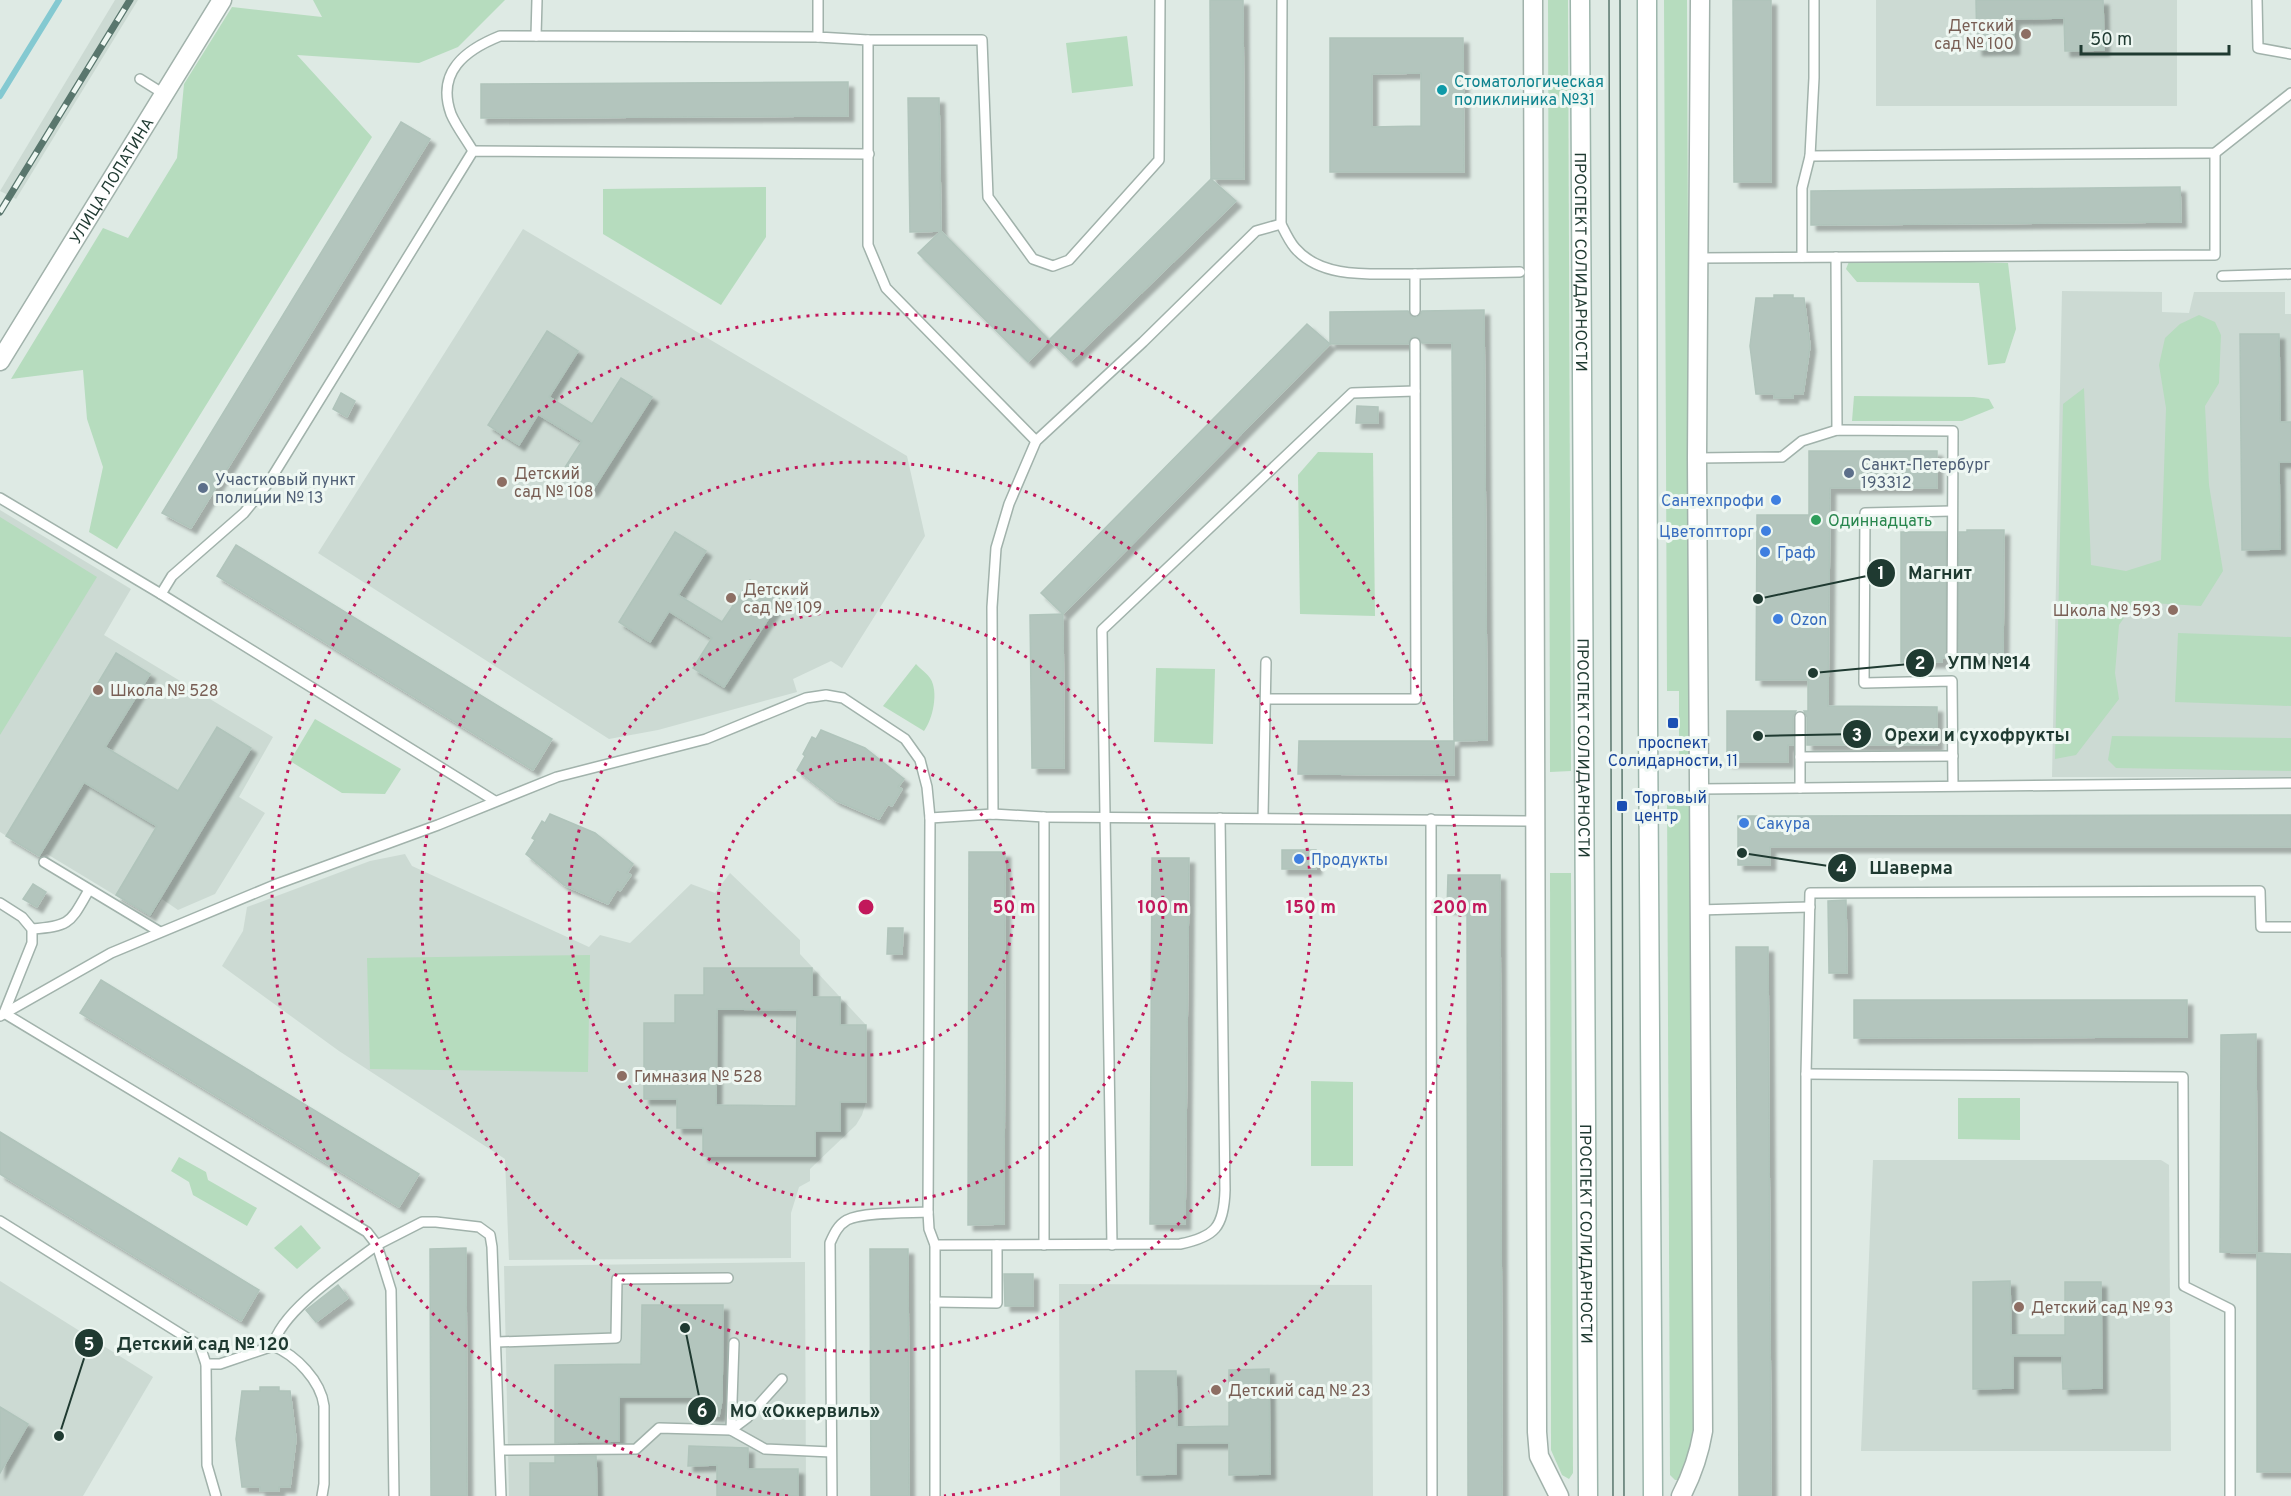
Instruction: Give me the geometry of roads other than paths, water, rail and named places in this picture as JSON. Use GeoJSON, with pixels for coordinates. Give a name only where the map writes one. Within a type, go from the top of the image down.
{"type":"FeatureCollection","features":[{"type":"Feature","properties":{"kind":"street","name":"УЛИЦА ЛОПАТИНА"},"geometry":{"type":"LineString","coordinates":[[0,361],[222,0]]}},
{"type":"Feature","properties":{"kind":"street"},"geometry":{"type":"LineString","coordinates":[[1533,0],[1537,1432],[1539,1456],[1559,1496]]}},
{"type":"Feature","properties":{"kind":"street","name":"ПРОСПЕКТ СОЛИДАРНОСТИ"},"geometry":{"type":"LineString","coordinates":[[1580,0],[1588,1496]]}},
{"type":"Feature","properties":{"kind":"street"},"geometry":{"type":"LineString","coordinates":[[1647,0],[1648,724],[1653,1496]]}},
{"type":"Feature","properties":{"kind":"street"},"geometry":{"type":"LineString","coordinates":[[1681,1496],[1693,1473],[1700,1451],[1702,1431],[1697,458],[1700,0]]}},
{"type":"Feature","properties":{"kind":"lane"},"geometry":{"type":"LineString","coordinates":[[536,36],[537,0]]}},
{"type":"Feature","properties":{"kind":"lane"},"geometry":{"type":"LineString","coordinates":[[818,0],[818,38]]}},
{"type":"Feature","properties":{"kind":"lane"},"geometry":{"type":"LineString","coordinates":[[473,151],[452,114],[447,92],[451,71],[462,57],[481,44],[500,36],[982,40],[988,197],[1034,259],[1053,266],[1069,260],[1160,159],[1160,0]]}},
{"type":"Feature","properties":{"kind":"lane"},"geometry":{"type":"LineString","coordinates":[[1282,0],[1281,224],[1296,249],[1320,266],[1347,272],[1415,274],[1520,272]]}},
{"type":"Feature","properties":{"kind":"lane"},"geometry":{"type":"LineString","coordinates":[[1802,257],[1802,188],[1810,156],[1814,78],[1814,0]]}},
{"type":"Feature","properties":{"kind":"lane"},"geometry":{"type":"LineString","coordinates":[[2258,0],[2258,48],[2291,54]]}},
{"type":"Feature","properties":{"kind":"lane"},"geometry":{"type":"LineString","coordinates":[[868,40],[868,245],[886,288],[1036,441]]}},
{"type":"Feature","properties":{"kind":"lane"},"geometry":{"type":"LineString","coordinates":[[140,79],[164,94]]}},
{"type":"Feature","properties":{"kind":"lane"},"geometry":{"type":"LineString","coordinates":[[1810,156],[2215,153],[2291,93]]}},
{"type":"Feature","properties":{"kind":"lane"},"geometry":{"type":"LineString","coordinates":[[473,151],[869,154]]}},
{"type":"Feature","properties":{"kind":"lane"},"geometry":{"type":"LineString","coordinates":[[160,594],[172,576],[244,513],[269,482],[473,151]]}},
{"type":"Feature","properties":{"kind":"lane"},"geometry":{"type":"LineString","coordinates":[[1700,258],[2215,255],[2215,153]]}},
{"type":"Feature","properties":{"kind":"lane"},"geometry":{"type":"LineString","coordinates":[[993,814],[992,607],[996,548],[1009,504],[1036,441],[1143,342],[1256,231],[1281,224]]}},
{"type":"Feature","properties":{"kind":"lane"},"geometry":{"type":"LineString","coordinates":[[1836,257],[1838,430]]}},
{"type":"Feature","properties":{"kind":"lane"},"geometry":{"type":"LineString","coordinates":[[1415,274],[1415,311]]}},
{"type":"Feature","properties":{"kind":"lane"},"geometry":{"type":"LineString","coordinates":[[2222,276],[2291,274]]}},
{"type":"Feature","properties":{"kind":"lane"},"geometry":{"type":"LineString","coordinates":[[1266,699],[1416,699],[1415,344]]}},
{"type":"Feature","properties":{"kind":"lane"},"geometry":{"type":"LineString","coordinates":[[1112,1245],[1102,630],[1352,393],[1416,391]]}},
{"type":"Feature","properties":{"kind":"lane"},"geometry":{"type":"LineString","coordinates":[[1697,458],[1782,457],[1802,441],[1838,430],[1953,431],[1952,655]]}},
{"type":"Feature","properties":{"kind":"lane"},"geometry":{"type":"LineString","coordinates":[[0,498],[495,801]]}},
{"type":"Feature","properties":{"kind":"lane"},"geometry":{"type":"LineString","coordinates":[[1952,512],[1865,513],[1864,682],[1952,681],[1953,785]]}},
{"type":"Feature","properties":{"kind":"lane"},"geometry":{"type":"LineString","coordinates":[[1263,818],[1266,662]]}},
{"type":"Feature","properties":{"kind":"lane"},"geometry":{"type":"LineString","coordinates":[[2,1014],[111,952],[277,884],[438,825],[556,777],[706,739],[806,698],[826,695],[843,698],[905,740],[920,760],[927,787],[930,818],[928,1212],[929,1228],[935,1245],[934,1496]]}},
{"type":"Feature","properties":{"kind":"lane"},"geometry":{"type":"LineString","coordinates":[[1800,717],[1800,788]]}},
{"type":"Feature","properties":{"kind":"lane"},"geometry":{"type":"LineString","coordinates":[[1800,757],[1953,756]]}},
{"type":"Feature","properties":{"kind":"lane"},"geometry":{"type":"LineString","coordinates":[[1699,789],[2291,783]]}},
{"type":"Feature","properties":{"kind":"lane"},"geometry":{"type":"LineString","coordinates":[[930,818],[993,814],[1044,817],[1534,821]]}},
{"type":"Feature","properties":{"kind":"lane"},"geometry":{"type":"LineString","coordinates":[[1044,817],[1044,1245]]}},
{"type":"Feature","properties":{"kind":"lane"},"geometry":{"type":"LineString","coordinates":[[935,1245],[1180,1244],[1199,1240],[1214,1231],[1224,1212],[1220,818]]}},
{"type":"Feature","properties":{"kind":"lane"},"geometry":{"type":"LineString","coordinates":[[1431,819],[1431,1496]]}},
{"type":"Feature","properties":{"kind":"lane"},"geometry":{"type":"LineString","coordinates":[[44,862],[160,932]]}},
{"type":"Feature","properties":{"kind":"lane"},"geometry":{"type":"LineString","coordinates":[[32,929],[59,927],[71,920],[89,890]]}},
{"type":"Feature","properties":{"kind":"lane"},"geometry":{"type":"LineString","coordinates":[[1806,1496],[1806,1074],[1810,892],[2260,891],[2261,927],[2291,927]]}},
{"type":"Feature","properties":{"kind":"lane"},"geometry":{"type":"LineString","coordinates":[[0,903],[22,917],[32,929],[32,943],[2,1014]]}},
{"type":"Feature","properties":{"kind":"lane"},"geometry":{"type":"LineString","coordinates":[[1698,910],[1810,908]]}},
{"type":"Feature","properties":{"kind":"lane"},"geometry":{"type":"LineString","coordinates":[[2,1014],[367,1232],[377,1245],[391,1290],[394,1496]]}},
{"type":"Feature","properties":{"kind":"lane"},"geometry":{"type":"LineString","coordinates":[[1806,1074],[2183,1077],[2184,1286],[2230,1309],[2230,1496]]}},
{"type":"Feature","properties":{"kind":"lane"},"geometry":{"type":"LineString","coordinates":[[831,1496],[830,1243],[836,1230],[846,1220],[859,1216],[928,1212]]}},
{"type":"Feature","properties":{"kind":"lane"},"geometry":{"type":"LineString","coordinates":[[0,1221],[200,1346],[206,1364],[207,1465],[216,1496]]}},
{"type":"Feature","properties":{"kind":"lane"},"geometry":{"type":"LineString","coordinates":[[273,1346],[276,1334],[282,1325],[319,1288],[377,1245],[422,1222],[479,1227],[490,1235],[492,1247],[501,1496]]}},
{"type":"Feature","properties":{"kind":"lane"},"geometry":{"type":"LineString","coordinates":[[935,1302],[997,1303],[997,1245]]}},
{"type":"Feature","properties":{"kind":"lane"},"geometry":{"type":"LineString","coordinates":[[497,1342],[616,1338],[617,1279],[728,1278]]}},
{"type":"Feature","properties":{"kind":"lane"},"geometry":{"type":"LineString","coordinates":[[731,1430],[734,1343]]}},
{"type":"Feature","properties":{"kind":"lane"},"geometry":{"type":"LineString","coordinates":[[206,1364],[220,1364],[273,1346],[284,1350],[294,1358],[318,1385],[323,1394],[324,1484],[322,1496]]}},
{"type":"Feature","properties":{"kind":"lane"},"geometry":{"type":"LineString","coordinates":[[731,1430],[747,1418],[782,1379]]}},
{"type":"Feature","properties":{"kind":"lane"},"geometry":{"type":"LineString","coordinates":[[500,1450],[636,1449],[659,1428],[731,1430],[765,1449],[831,1452]]}},
{"type":"Feature","properties":{"kind":"waterway"},"geometry":{"type":"LineString","coordinates":[[0,96],[59,0]]}},
{"type":"Feature","properties":{"kind":"tram line"},"geometry":{"type":"LineString","coordinates":[[1609,0],[1613,1496]]}},
{"type":"Feature","properties":{"kind":"tram line"},"geometry":{"type":"LineString","coordinates":[[1620,0],[1624,1496]]}},
{"type":"Feature","properties":{"kind":"railway"},"geometry":{"type":"LineString","coordinates":[[0,212],[130,0]]}},
{"type":"Feature","properties":{"kind":"place","name":"Детский сад № 100"},"geometry":{"type":"Point","coordinates":[2026,34]}},
{"type":"Feature","properties":{"kind":"place","name":"Стоматологическая поликлиника №31"},"geometry":{"type":"Point","coordinates":[1442,90]}},
{"type":"Feature","properties":{"kind":"place","name":"Санкт-Петербург 193312"},"geometry":{"type":"Point","coordinates":[1849,473]}},
{"type":"Feature","properties":{"kind":"place","name":"Детский сад № 108"},"geometry":{"type":"Point","coordinates":[502,482]}},
{"type":"Feature","properties":{"kind":"place","name":"Участковый пункт полиции № 13"},"geometry":{"type":"Point","coordinates":[203,488]}},
{"type":"Feature","properties":{"kind":"place","name":"Сантехпрофи"},"geometry":{"type":"Point","coordinates":[1776,500]}},
{"type":"Feature","properties":{"kind":"place","name":"Одиннадцать"},"geometry":{"type":"Point","coordinates":[1816,520]}},
{"type":"Feature","properties":{"kind":"place","name":"Цветоптторг"},"geometry":{"type":"Point","coordinates":[1766,531]}},
{"type":"Feature","properties":{"kind":"place","name":"Граф"},"geometry":{"type":"Point","coordinates":[1765,552]}},
{"type":"Feature","properties":{"kind":"place","name":"Детский сад № 109"},"geometry":{"type":"Point","coordinates":[731,598]}},
{"type":"Feature","properties":{"kind":"place","name":"Магнит"},"geometry":{"type":"Point","coordinates":[1758,599]}},
{"type":"Feature","properties":{"kind":"place","name":"Школа № 593"},"geometry":{"type":"Point","coordinates":[2173,610]}},
{"type":"Feature","properties":{"kind":"place","name":"Ozon"},"geometry":{"type":"Point","coordinates":[1778,619]}},
{"type":"Feature","properties":{"kind":"place","name":"УПМ №14"},"geometry":{"type":"Point","coordinates":[1813,673]}},
{"type":"Feature","properties":{"kind":"place","name":"Школа № 528"},"geometry":{"type":"Point","coordinates":[98,690]}},
{"type":"Feature","properties":{"kind":"place","name":"проспект Солидарности, 11"},"geometry":{"type":"Point","coordinates":[1673,723]}},
{"type":"Feature","properties":{"kind":"place","name":"Орехи и сухофрукты"},"geometry":{"type":"Point","coordinates":[1758,736]}},
{"type":"Feature","properties":{"kind":"place","name":"Торговый центр"},"geometry":{"type":"Point","coordinates":[1622,806]}},
{"type":"Feature","properties":{"kind":"place","name":"Сакура"},"geometry":{"type":"Point","coordinates":[1744,823]}},
{"type":"Feature","properties":{"kind":"place","name":"Шаверма"},"geometry":{"type":"Point","coordinates":[1742,853]}},
{"type":"Feature","properties":{"kind":"place","name":"Продукты"},"geometry":{"type":"Point","coordinates":[1299,859]}},
{"type":"Feature","properties":{"kind":"place","name":"Гимназия № 528"},"geometry":{"type":"Point","coordinates":[622,1076]}},
{"type":"Feature","properties":{"kind":"place","name":"Детский сад № 93"},"geometry":{"type":"Point","coordinates":[2019,1307]}},
{"type":"Feature","properties":{"kind":"place","name":"МО «Оккервиль»"},"geometry":{"type":"Point","coordinates":[685,1328]}},
{"type":"Feature","properties":{"kind":"place","name":"Детский сад № 23"},"geometry":{"type":"Point","coordinates":[1216,1390]}},
{"type":"Feature","properties":{"kind":"place","name":"Детский сад № 120"},"geometry":{"type":"Point","coordinates":[59,1436]}}]}
